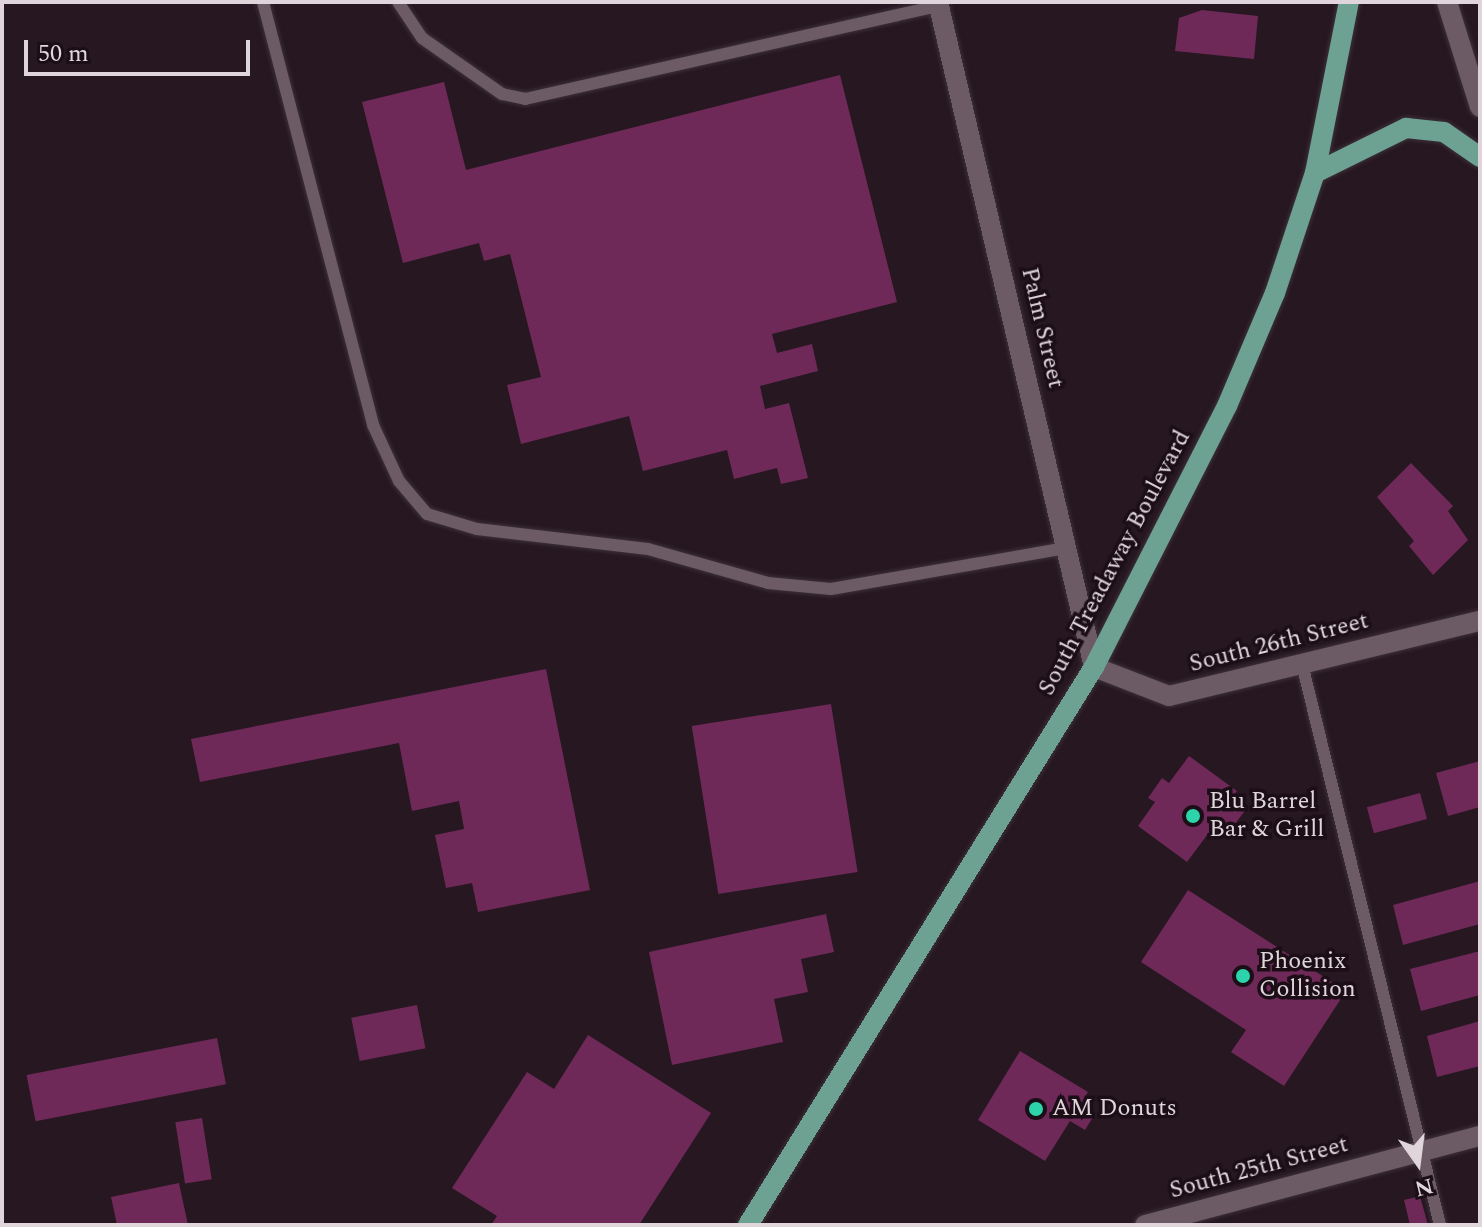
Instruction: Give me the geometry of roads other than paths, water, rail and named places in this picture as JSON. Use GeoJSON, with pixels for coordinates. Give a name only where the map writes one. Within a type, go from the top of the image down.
{"type":"FeatureCollection","features":[{"type":"Feature","properties":{"kind":"main road","name":"South Treadaway Boulevard"},"geometry":{"type":"LineString","coordinates":[[748,1225],[1094,667],[1227,406],[1275,293],[1315,173],[1349,2]]}},
{"type":"Feature","properties":{"kind":"main road"},"geometry":{"type":"LineString","coordinates":[[1315,173],[1406,128],[1444,132],[1480,157]]}},
{"type":"Feature","properties":{"kind":"street"},"geometry":{"type":"LineString","coordinates":[[1447,2],[1480,107]]}},
{"type":"Feature","properties":{"kind":"street","name":"Palm Street"},"geometry":{"type":"LineString","coordinates":[[939,4],[1094,667]]}},
{"type":"Feature","properties":{"kind":"street","name":"South 26th Street"},"geometry":{"type":"LineString","coordinates":[[1094,667],[1169,696],[1480,621]]}},
{"type":"Feature","properties":{"kind":"street","name":"South 25th Street"},"geometry":{"type":"LineString","coordinates":[[1145,1225],[1480,1136]]}},
{"type":"Feature","properties":{"kind":"lane"},"geometry":{"type":"LineString","coordinates":[[263,2],[373,425],[399,481],[427,514],[477,529],[648,549],[768,583],[831,589],[1067,548]]}},
{"type":"Feature","properties":{"kind":"lane"},"geometry":{"type":"LineString","coordinates":[[398,2],[422,38],[502,94],[525,99],[939,4]]}},
{"type":"Feature","properties":{"kind":"lane"},"geometry":{"type":"LineString","coordinates":[[1302,664],[1440,1225]]}},
{"type":"Feature","properties":{"kind":"place","name":"Blu Barrel Bar & Grill"},"geometry":{"type":"Point","coordinates":[1193,816]}},
{"type":"Feature","properties":{"kind":"place","name":"Phoenix Collision"},"geometry":{"type":"Point","coordinates":[1243,976]}},
{"type":"Feature","properties":{"kind":"place","name":"AM Donuts"},"geometry":{"type":"Point","coordinates":[1036,1109]}}]}
